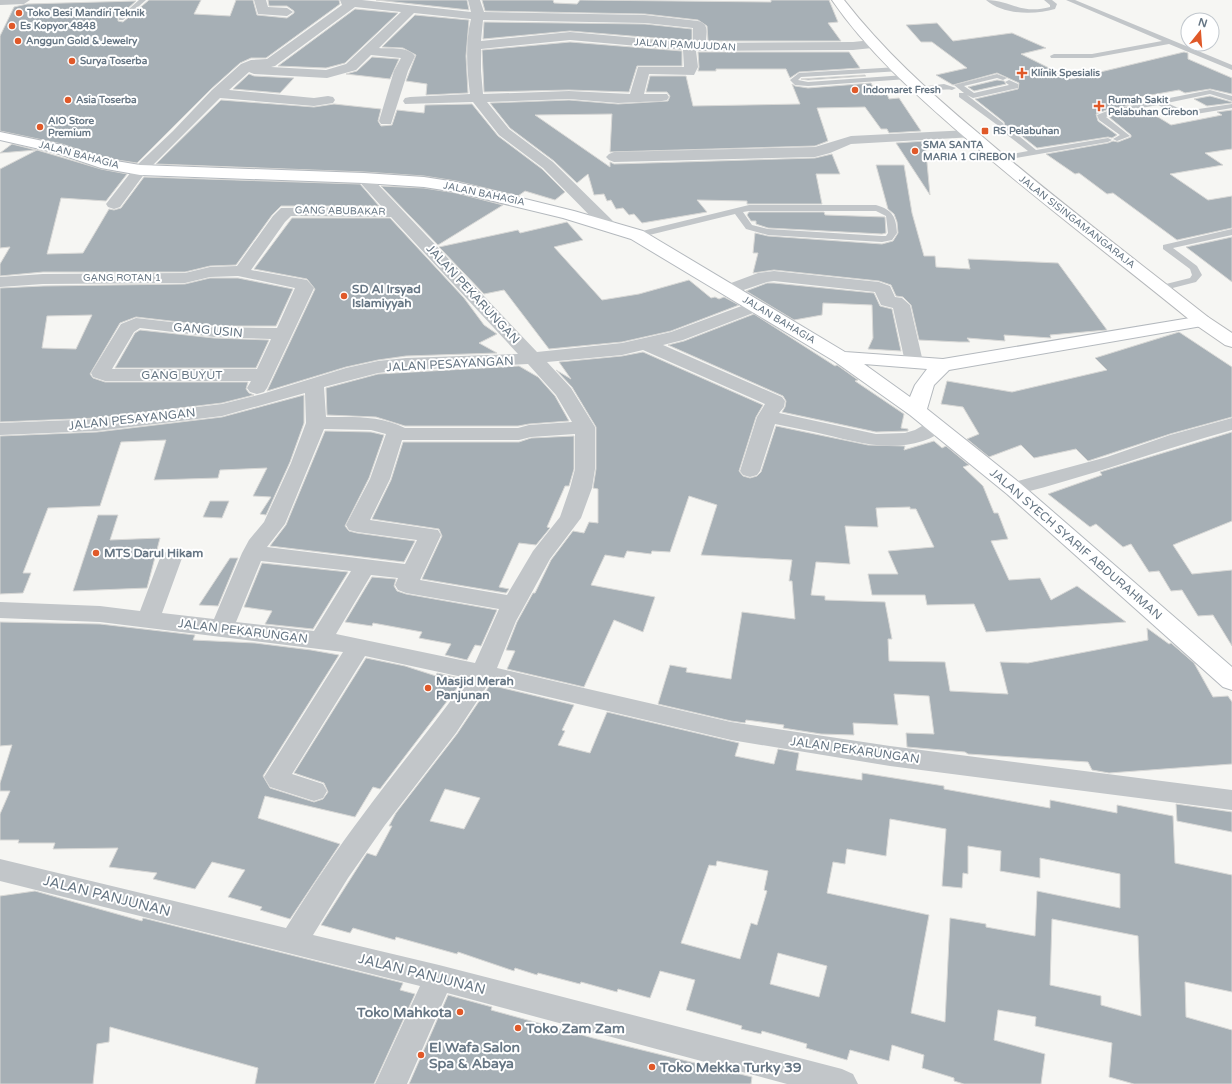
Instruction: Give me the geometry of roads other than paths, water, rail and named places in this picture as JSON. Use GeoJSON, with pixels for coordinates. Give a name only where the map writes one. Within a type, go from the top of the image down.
{"type":"FeatureCollection","features":[{"type":"Feature","properties":{"kind":"main road","name":"JALAN SISINGAMANGARAJA"},"geometry":{"type":"LineString","coordinates":[[838,0],[872,44],[918,89],[969,134],[1202,321],[1232,341]]}},
{"type":"Feature","properties":{"kind":"main road","name":"JALAN BAHAGIA"},"geometry":{"type":"LineString","coordinates":[[0,136],[57,148],[101,163],[140,170],[364,178],[424,182],[456,187],[568,214],[609,226],[637,235],[730,290],[840,357],[917,411]]}},
{"type":"Feature","properties":{"kind":"main road"},"geometry":{"type":"LineString","coordinates":[[840,357],[943,365],[1202,321]]}},
{"type":"Feature","properties":{"kind":"main road"},"geometry":{"type":"LineString","coordinates":[[917,411],[922,388],[928,378],[943,365]]}},
{"type":"Feature","properties":{"kind":"main road","name":"JALAN SYECH SYARIF ABDURAHMAN"},"geometry":{"type":"LineString","coordinates":[[917,411],[1014,489],[1232,681]]}},
{"type":"Feature","properties":{"kind":"street"},"geometry":{"type":"LineString","coordinates":[[0,1],[24,0]]}},
{"type":"Feature","properties":{"kind":"street"},"geometry":{"type":"LineString","coordinates":[[260,0],[262,11],[286,12]]}},
{"type":"Feature","properties":{"kind":"street"},"geometry":{"type":"LineString","coordinates":[[474,0],[478,16],[474,46],[474,71],[477,98],[504,132],[548,165],[609,226]]}},
{"type":"Feature","properties":{"kind":"street"},"geometry":{"type":"LineString","coordinates":[[114,204],[140,170],[178,134],[217,93],[251,64],[270,63],[349,1],[478,16],[646,19],[700,26],[689,72],[643,70],[636,98]]}},
{"type":"Feature","properties":{"kind":"street"},"geometry":{"type":"LineString","coordinates":[[243,71],[249,70],[326,74],[351,67],[411,9]]}},
{"type":"Feature","properties":{"kind":"street","name":"JALAN PAMUJUDAN"},"geometry":{"type":"LineString","coordinates":[[474,46],[570,36],[694,47],[853,46],[872,44]]}},
{"type":"Feature","properties":{"kind":"street"},"geometry":{"type":"LineString","coordinates":[[368,51],[405,54],[408,56],[401,71],[386,121]]}},
{"type":"Feature","properties":{"kind":"street"},"geometry":{"type":"LineString","coordinates":[[217,93],[314,102],[328,100]]}},
{"type":"Feature","properties":{"kind":"street"},"geometry":{"type":"LineString","coordinates":[[410,101],[569,95],[636,98],[662,97]]}},
{"type":"Feature","properties":{"kind":"street"},"geometry":{"type":"LineString","coordinates":[[614,157],[815,152],[831,149],[844,141],[851,140],[969,134]]}},
{"type":"Feature","properties":{"kind":"street","name":"JALAN PEKARUNGAN"},"geometry":{"type":"LineString","coordinates":[[364,178],[564,392],[585,427]]}},
{"type":"Feature","properties":{"kind":"street","name":"GANG ABUBAKAR"},"geometry":{"type":"LineString","coordinates":[[242,271],[286,211],[396,212]]}},
{"type":"Feature","properties":{"kind":"street","name":"GANG ROTAN 1"},"geometry":{"type":"LineString","coordinates":[[0,282],[43,279],[184,278],[210,272],[242,271],[245,274],[294,283],[304,287],[282,334]]}},
{"type":"Feature","properties":{"kind":"street"},"geometry":{"type":"LineString","coordinates":[[730,290],[764,277],[774,276],[879,287],[884,290],[887,302],[896,302],[901,305],[914,362]]}},
{"type":"Feature","properties":{"kind":"street","name":"JALAN PESAYANGAN"},"geometry":{"type":"LineString","coordinates":[[0,429],[97,425],[222,410],[250,404],[353,372],[392,366],[533,359],[622,349],[677,336],[755,306]]}},
{"type":"Feature","properties":{"kind":"street","name":"GANG USIN"},"geometry":{"type":"LineString","coordinates":[[101,374],[100,372],[125,330],[133,324],[146,323],[214,332],[282,334]]}},
{"type":"Feature","properties":{"kind":"street"},"geometry":{"type":"LineString","coordinates":[[250,404],[282,334]]}},
{"type":"Feature","properties":{"kind":"street"},"geometry":{"type":"LineString","coordinates":[[646,344],[775,401],[774,406],[767,417],[750,471]]}},
{"type":"Feature","properties":{"kind":"street","name":"GANG BUYUT"},"geometry":{"type":"LineString","coordinates":[[101,374],[263,375]]}},
{"type":"Feature","properties":{"kind":"street"},"geometry":{"type":"LineString","coordinates":[[222,628],[253,553],[257,545],[274,524],[280,511],[316,423],[314,384]]}},
{"type":"Feature","properties":{"kind":"street"},"geometry":{"type":"LineString","coordinates":[[767,417],[815,426],[851,436],[889,441],[912,438],[936,426]]}},
{"type":"Feature","properties":{"kind":"street"},"geometry":{"type":"LineString","coordinates":[[293,942],[338,870],[375,818],[447,726],[483,673],[504,621],[513,604],[541,556],[570,518],[581,488],[585,469],[585,427],[529,431],[519,434],[399,433],[392,429],[375,424],[316,423]]}},
{"type":"Feature","properties":{"kind":"street"},"geometry":{"type":"LineString","coordinates":[[1014,489],[1114,461],[1177,439],[1232,424]]}},
{"type":"Feature","properties":{"kind":"street"},"geometry":{"type":"LineString","coordinates":[[399,433],[393,438],[380,479],[357,525],[430,536],[406,585],[513,604]]}},
{"type":"Feature","properties":{"kind":"street"},"geometry":{"type":"LineString","coordinates":[[253,553],[412,572]]}},
{"type":"Feature","properties":{"kind":"street"},"geometry":{"type":"LineString","coordinates":[[148,620],[171,558]]}},
{"type":"Feature","properties":{"kind":"street"},"geometry":{"type":"LineString","coordinates":[[320,640],[365,567]]}},
{"type":"Feature","properties":{"kind":"street","name":"JALAN PEKARUNGAN"},"geometry":{"type":"LineString","coordinates":[[0,610],[100,614],[359,646],[483,673],[731,731],[890,756],[1232,800]]}},
{"type":"Feature","properties":{"kind":"street"},"geometry":{"type":"LineString","coordinates":[[314,791],[279,780],[277,777],[359,646]]}},
{"type":"Feature","properties":{"kind":"street","name":"JALAN PANJUNAN"},"geometry":{"type":"LineString","coordinates":[[0,870],[440,978],[842,1084]]}},
{"type":"Feature","properties":{"kind":"street"},"geometry":{"type":"LineString","coordinates":[[391,1084],[440,978]]}},
{"type":"Feature","properties":{"kind":"lane"},"geometry":{"type":"LineString","coordinates":[[121,19],[143,0]]}},
{"type":"Feature","properties":{"kind":"lane"},"geometry":{"type":"LineString","coordinates":[[989,0],[1009,8],[1031,12],[1052,8],[1054,4],[1047,0]]}},
{"type":"Feature","properties":{"kind":"lane"},"geometry":{"type":"LineString","coordinates":[[1069,0],[1232,68]]}},
{"type":"Feature","properties":{"kind":"lane"},"geometry":{"type":"LineString","coordinates":[[1054,56],[1092,56],[1170,42]]}},
{"type":"Feature","properties":{"kind":"lane"},"geometry":{"type":"LineString","coordinates":[[901,73],[808,84],[798,83],[794,80],[799,75],[901,73]]}},
{"type":"Feature","properties":{"kind":"lane"},"geometry":{"type":"LineString","coordinates":[[918,89],[944,86],[970,97],[1015,86],[1006,80],[997,76],[958,84],[970,97],[1003,127],[1035,153]]}},
{"type":"Feature","properties":{"kind":"lane"},"geometry":{"type":"LineString","coordinates":[[1124,109],[1215,92],[1232,99]]}},
{"type":"Feature","properties":{"kind":"lane"},"geometry":{"type":"LineString","coordinates":[[1159,102],[1184,114],[1232,106]]}},
{"type":"Feature","properties":{"kind":"lane"},"geometry":{"type":"LineString","coordinates":[[1115,110],[1101,115],[1102,118],[1126,136],[1117,139]]}},
{"type":"Feature","properties":{"kind":"lane"},"geometry":{"type":"LineString","coordinates":[[999,159],[1108,140]]}},
{"type":"Feature","properties":{"kind":"lane"},"geometry":{"type":"LineString","coordinates":[[637,235],[749,208],[876,208],[886,210],[890,214],[893,233],[890,238],[882,239],[768,232],[749,227],[738,211]]}},
{"type":"Feature","properties":{"kind":"lane"},"geometry":{"type":"LineString","coordinates":[[1161,288],[1193,280],[1197,274],[1194,268],[1166,247],[1232,232]]}},
{"type":"Feature","properties":{"kind":"place","name":"Toko Besi Mandiri Teknik"},"geometry":{"type":"Point","coordinates":[19,13]}},
{"type":"Feature","properties":{"kind":"place","name":"Es Kopyor 4848"},"geometry":{"type":"Point","coordinates":[12,26]}},
{"type":"Feature","properties":{"kind":"place","name":"Anggun Gold & Jewelry"},"geometry":{"type":"Point","coordinates":[18,41]}},
{"type":"Feature","properties":{"kind":"place","name":"Surya Toserba"},"geometry":{"type":"Point","coordinates":[72,61]}},
{"type":"Feature","properties":{"kind":"place","name":"Klinik Spesialis"},"geometry":{"type":"Point","coordinates":[1022,73]}},
{"type":"Feature","properties":{"kind":"place","name":"Indomaret Fresh"},"geometry":{"type":"Point","coordinates":[855,90]}},
{"type":"Feature","properties":{"kind":"place","name":"Asia Toserba"},"geometry":{"type":"Point","coordinates":[68,100]}},
{"type":"Feature","properties":{"kind":"place","name":"Rumah Sakit Pelabuhan Cirebon"},"geometry":{"type":"Point","coordinates":[1099,106]}},
{"type":"Feature","properties":{"kind":"place","name":"AIO Store Premium"},"geometry":{"type":"Point","coordinates":[40,127]}},
{"type":"Feature","properties":{"kind":"place","name":"RS Pelabuhan"},"geometry":{"type":"Point","coordinates":[985,131]}},
{"type":"Feature","properties":{"kind":"place","name":"SMA SANTA MARIA 1 CIREBON"},"geometry":{"type":"Point","coordinates":[915,151]}},
{"type":"Feature","properties":{"kind":"place","name":"SD Al Irsyad Islamiyyah"},"geometry":{"type":"Point","coordinates":[344,296]}},
{"type":"Feature","properties":{"kind":"place","name":"MTS Darul Hikam"},"geometry":{"type":"Point","coordinates":[96,553]}},
{"type":"Feature","properties":{"kind":"place","name":"Masjid Merah Panjunan"},"geometry":{"type":"Point","coordinates":[428,688]}},
{"type":"Feature","properties":{"kind":"place","name":"Toko Mahkota"},"geometry":{"type":"Point","coordinates":[460,1012]}},
{"type":"Feature","properties":{"kind":"place","name":"Toko Zam Zam"},"geometry":{"type":"Point","coordinates":[518,1028]}},
{"type":"Feature","properties":{"kind":"place","name":"El Wafa Salon Spa & Abaya"},"geometry":{"type":"Point","coordinates":[421,1055]}},
{"type":"Feature","properties":{"kind":"place","name":"Toko Mekka Turky 39"},"geometry":{"type":"Point","coordinates":[652,1067]}}]}
